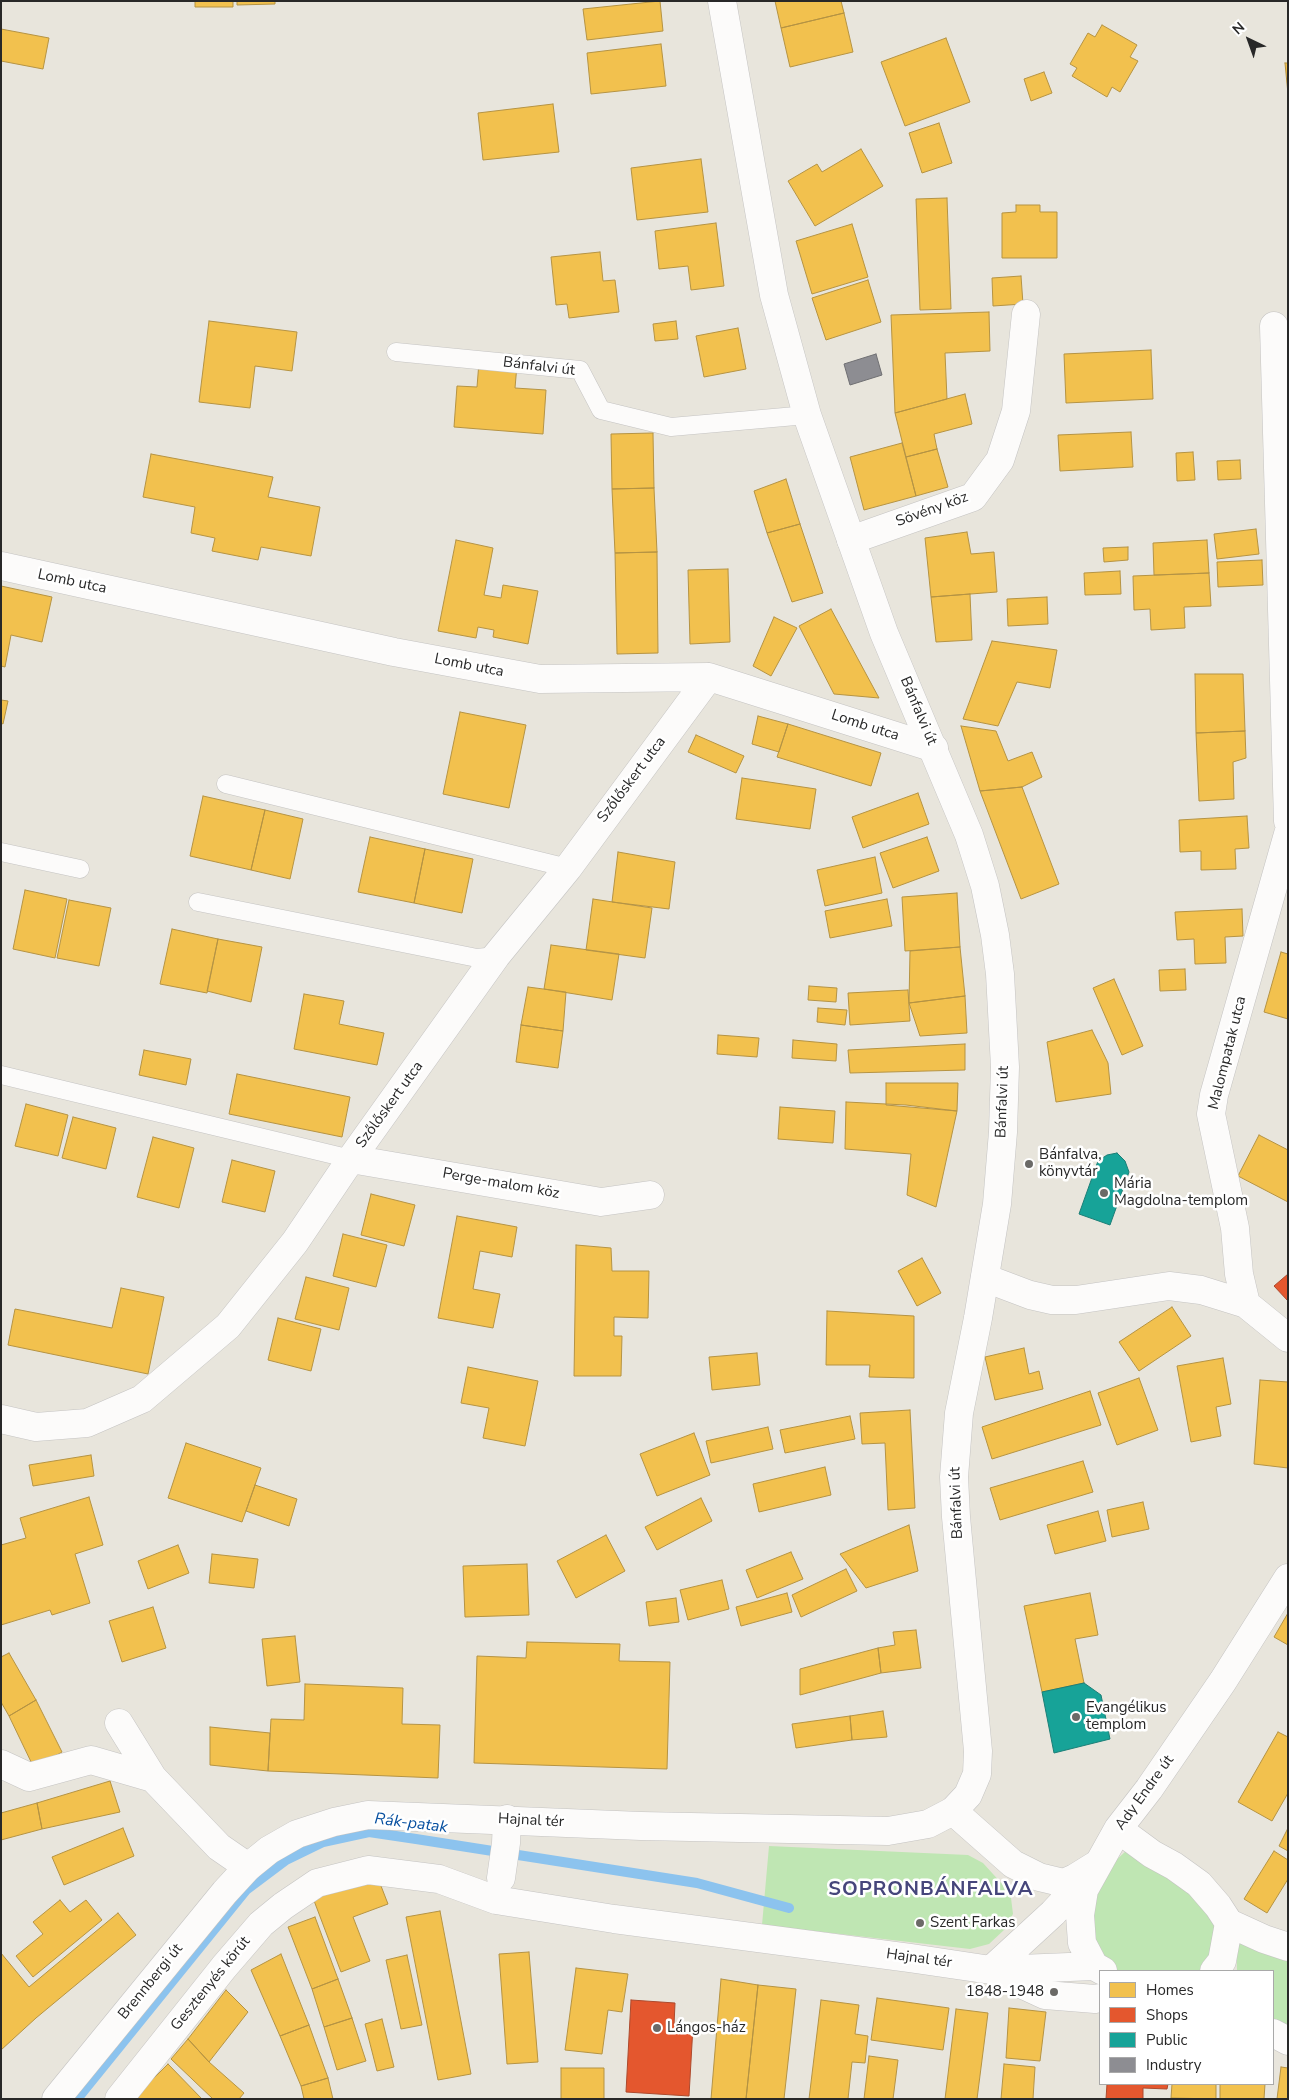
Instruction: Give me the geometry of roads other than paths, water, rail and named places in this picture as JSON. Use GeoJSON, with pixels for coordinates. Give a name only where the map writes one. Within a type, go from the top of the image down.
{"type":"FeatureCollection","features":[{"type":"Feature","properties":{"kind":"street","name":"Bánfalvi út"},"geometry":{"type":"LineString","coordinates":[[722,1],[774,296],[807,415],[884,633],[969,835],[985,886],[1000,974],[1005,1067],[1003,1132],[996,1204],[985,1278],[959,1413],[954,1477],[978,1751],[977,1774],[968,1795],[953,1811]]}},
{"type":"Feature","properties":{"kind":"street","name":"Sövény köz"},"geometry":{"type":"LineString","coordinates":[[851,540],[973,497],[1000,460],[1016,411],[1026,314]]}},
{"type":"Feature","properties":{"kind":"street"},"geometry":{"type":"LineString","coordinates":[[1274,326],[1288,821]]}},
{"type":"Feature","properties":{"kind":"street","name":"Lomb utca"},"geometry":{"type":"LineString","coordinates":[[1,566],[394,652],[540,680],[709,677],[934,748]]}},
{"type":"Feature","properties":{"kind":"street","name":"Szőlőskert utca"},"geometry":{"type":"LineString","coordinates":[[1,1419],[36,1427],[87,1423],[142,1399],[228,1326],[295,1242],[351,1159],[496,956],[568,868],[709,677]]}},
{"type":"Feature","properties":{"kind":"street","name":"Malompatak utca"},"geometry":{"type":"LineString","coordinates":[[1246,1304],[1239,1274],[1234,1228],[1211,1114],[1214,1095],[1288,834]]}},
{"type":"Feature","properties":{"kind":"street","name":"Perge-malom köz"},"geometry":{"type":"LineString","coordinates":[[351,1159],[602,1202],[650,1195]]}},
{"type":"Feature","properties":{"kind":"street"},"geometry":{"type":"LineString","coordinates":[[985,1278],[1030,1295],[1052,1300],[1076,1300],[1169,1286],[1201,1290],[1246,1304],[1288,1338]]}},
{"type":"Feature","properties":{"kind":"street","name":"Ady Endre út"},"geometry":{"type":"LineString","coordinates":[[953,1811],[1013,1864],[1039,1877],[1064,1883],[1096,1865],[1118,1829],[1149,1789],[1223,1681],[1288,1578]]}},
{"type":"Feature","properties":{"kind":"street"},"geometry":{"type":"LineString","coordinates":[[119,1723],[153,1778],[219,1847],[248,1867]]}},
{"type":"Feature","properties":{"kind":"street"},"geometry":{"type":"LineString","coordinates":[[1,1764],[29,1777],[91,1760],[153,1778]]}},
{"type":"Feature","properties":{"kind":"street","name":"Hajnal tér"},"geometry":{"type":"LineString","coordinates":[[248,1867],[269,1850],[296,1834],[334,1822],[368,1815],[506,1831],[642,1826],[874,1832],[905,1829],[928,1824],[953,1811]]}},
{"type":"Feature","properties":{"kind":"street"},"geometry":{"type":"LineString","coordinates":[[1118,1829],[1152,1854],[1174,1866],[1199,1884],[1218,1906],[1229,1923],[1264,1939],[1288,1947]]}},
{"type":"Feature","properties":{"kind":"street"},"geometry":{"type":"LineString","coordinates":[[499,1887],[506,1831]]}},
{"type":"Feature","properties":{"kind":"street"},"geometry":{"type":"LineString","coordinates":[[1013,1864],[1093,1960]]}},
{"type":"Feature","properties":{"kind":"street"},"geometry":{"type":"LineString","coordinates":[[991,1970],[1053,1913],[1096,1865]]}},
{"type":"Feature","properties":{"kind":"street"},"geometry":{"type":"LineString","coordinates":[[1093,1960],[1081,1904],[1084,1890],[1096,1865]]}},
{"type":"Feature","properties":{"kind":"street","name":"Brennbergi út"},"geometry":{"type":"LineString","coordinates":[[56,2099],[225,1892],[248,1867]]}},
{"type":"Feature","properties":{"kind":"street","name":"Hajnal tér"},"geometry":{"type":"LineString","coordinates":[[317,1883],[368,1870],[405,1873],[499,1887],[614,1919],[991,1970],[1045,1995],[1096,2000],[1099,1998]]}},
{"type":"Feature","properties":{"kind":"street","name":"Gesztenyés körút"},"geometry":{"type":"LineString","coordinates":[[119,2099],[224,1967],[261,1924],[283,1906],[317,1883]]}},
{"type":"Feature","properties":{"kind":"street"},"geometry":{"type":"LineString","coordinates":[[1215,1970],[1222,1960],[1229,1923]]}},
{"type":"Feature","properties":{"kind":"street"},"geometry":{"type":"LineString","coordinates":[[991,1970],[1093,1960]]}},
{"type":"Feature","properties":{"kind":"street"},"geometry":{"type":"LineString","coordinates":[[1274,2033],[1288,2040]]}},
{"type":"Feature","properties":{"kind":"lane","name":"Bánfalvi út"},"geometry":{"type":"LineString","coordinates":[[396,352],[580,370],[601,410],[671,427],[807,415]]}},
{"type":"Feature","properties":{"kind":"lane"},"geometry":{"type":"LineString","coordinates":[[226,784],[568,868]]}},
{"type":"Feature","properties":{"kind":"lane"},"geometry":{"type":"LineString","coordinates":[[1,852],[80,869]]}},
{"type":"Feature","properties":{"kind":"lane"},"geometry":{"type":"LineString","coordinates":[[198,902],[477,958],[496,956]]}},
{"type":"Feature","properties":{"kind":"lane"},"geometry":{"type":"LineString","coordinates":[[2,1075],[351,1159]]}},
{"type":"Feature","properties":{"kind":"waterway","name":"Rák-patak"},"geometry":{"type":"LineString","coordinates":[[77,2099],[246,1890],[286,1860],[323,1842],[369,1832],[697,1883],[789,1908]]}},
{"type":"Feature","properties":{"kind":"place","name":"Bánfalva, könyvtár"},"geometry":{"type":"Point","coordinates":[1029,1164]}},
{"type":"Feature","properties":{"kind":"place","name":"Mária Magdolna-templom"},"geometry":{"type":"Point","coordinates":[1104,1193]}},
{"type":"Feature","properties":{"kind":"place","name":"Evangélikus templom"},"geometry":{"type":"Point","coordinates":[1076,1717]}},
{"type":"Feature","properties":{"kind":"place","name":"Szent Farkas"},"geometry":{"type":"Point","coordinates":[920,1923]}},
{"type":"Feature","properties":{"kind":"place","name":"1848-1948"},"geometry":{"type":"Point","coordinates":[1054,1992]}},
{"type":"Feature","properties":{"kind":"place","name":"Lángos-ház"},"geometry":{"type":"Point","coordinates":[657,2028]}},
{"type":"Feature","properties":{"kind":"district","name":"SOPRONBÁNFALVA"},"geometry":{"type":"Point","coordinates":[931,1890]}}]}
